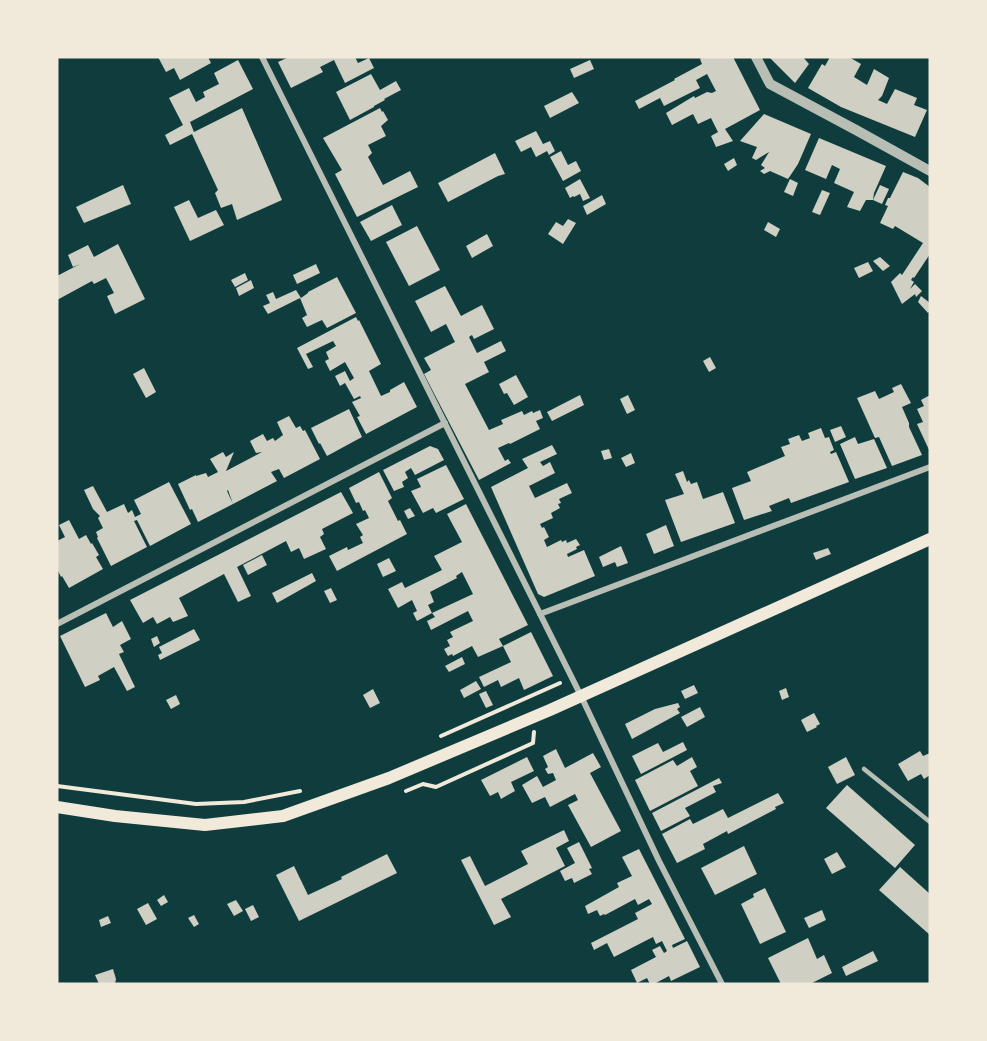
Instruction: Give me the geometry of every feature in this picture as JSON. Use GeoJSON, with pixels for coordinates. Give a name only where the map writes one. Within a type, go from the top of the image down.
{"type":"FeatureCollection","features":[{"type":"Feature","properties":{"kind":"main road"},"geometry":{"type":"LineString","coordinates":[[57,807],[115,816],[205,825],[283,816],[389,778],[581,696],[930,539]]}},
{"type":"Feature","properties":{"kind":"street"},"geometry":{"type":"LineString","coordinates":[[262,57],[722,984]]}},
{"type":"Feature","properties":{"kind":"street"},"geometry":{"type":"LineString","coordinates":[[756,57],[770,84],[930,171]]}},
{"type":"Feature","properties":{"kind":"street"},"geometry":{"type":"LineString","coordinates":[[57,624],[445,423]]}},
{"type":"Feature","properties":{"kind":"street"},"geometry":{"type":"LineString","coordinates":[[540,614],[930,467]]}},
{"type":"Feature","properties":{"kind":"lane"},"geometry":{"type":"LineString","coordinates":[[864,769],[930,822]]}},
{"type":"Feature","properties":{"kind":"path"},"geometry":{"type":"LineString","coordinates":[[433,740],[571,678]]}},
{"type":"Feature","properties":{"kind":"path"},"geometry":{"type":"LineString","coordinates":[[57,786],[196,804],[244,801],[310,789]]}},
{"type":"Feature","properties":{"kind":"building"},"geometry":{"type":"Polygon","coordinates":[[[158,57],[208,57],[211,63],[180,80],[174,68],[166,72],[158,57]]]}},
{"type":"Feature","properties":{"kind":"building"},"geometry":{"type":"Polygon","coordinates":[[[289,57],[355,57],[358,63],[369,58],[374,68],[345,83],[334,60],[320,67],[323,72],[291,88],[278,62],[289,57]]]}},
{"type":"Feature","properties":{"kind":"building"},"geometry":{"type":"Polygon","coordinates":[[[703,57],[733,57],[760,110],[725,129],[733,141],[716,147],[711,136],[718,132],[711,118],[698,124],[693,114],[672,125],[666,113],[694,96],[695,98],[707,92],[716,91],[707,74],[696,80],[700,88],[664,106],[660,98],[639,109],[635,101],[702,64],[700,59],[703,57]]]}},
{"type":"Feature","properties":{"kind":"building"},"geometry":{"type":"Polygon","coordinates":[[[769,57],[803,57],[809,64],[795,83],[769,57]]]}},
{"type":"Feature","properties":{"kind":"building"},"geometry":{"type":"Polygon","coordinates":[[[830,57],[849,57],[861,64],[854,77],[867,85],[874,69],[889,78],[878,100],[887,104],[895,89],[917,98],[914,105],[927,110],[915,137],[841,107],[808,88],[822,64],[825,66],[830,57]]]}},
{"type":"Feature","properties":{"kind":"building"},"geometry":{"type":"Polygon","coordinates":[[[238,60],[253,89],[190,122],[194,132],[242,108],[282,200],[237,220],[232,204],[221,208],[215,193],[218,190],[192,134],[170,145],[165,135],[183,125],[169,98],[189,88],[196,102],[205,97],[203,92],[219,84],[214,73],[238,60]]]}},
{"type":"Feature","properties":{"kind":"building"},"geometry":{"type":"Polygon","coordinates":[[[590,60],[594,69],[574,78],[570,69],[590,60]]]}},
{"type":"Feature","properties":{"kind":"building"},"geometry":{"type":"Polygon","coordinates":[[[371,74],[380,90],[396,81],[401,90],[350,120],[336,92],[371,74]]]}},
{"type":"Feature","properties":{"kind":"building"},"geometry":{"type":"Polygon","coordinates":[[[572,92],[579,103],[550,118],[544,106],[572,92]]]}},
{"type":"Feature","properties":{"kind":"building"},"geometry":{"type":"Polygon","coordinates":[[[380,108],[388,120],[381,126],[386,136],[368,145],[372,153],[368,157],[383,185],[410,171],[418,187],[357,217],[335,174],[342,170],[323,138],[380,108]]]}},
{"type":"Feature","properties":{"kind":"building"},"geometry":{"type":"Polygon","coordinates":[[[764,114],[811,134],[798,164],[788,179],[770,171],[764,174],[760,171],[765,168],[761,165],[769,152],[756,160],[752,158],[757,147],[740,141],[764,114]]]}},
{"type":"Feature","properties":{"kind":"building"},"geometry":{"type":"Polygon","coordinates":[[[536,131],[543,144],[550,141],[555,151],[549,155],[547,151],[536,157],[531,147],[521,152],[515,141],[536,131]]]}},
{"type":"Feature","properties":{"kind":"building"},"geometry":{"type":"Polygon","coordinates":[[[819,138],[886,166],[873,200],[866,200],[860,211],[847,207],[854,192],[834,183],[840,169],[832,165],[826,179],[805,170],[819,138]]]}},
{"type":"Feature","properties":{"kind":"building"},"geometry":{"type":"Polygon","coordinates":[[[561,151],[568,165],[576,161],[581,171],[563,181],[550,157],[561,151]]]}},
{"type":"Feature","properties":{"kind":"building"},"geometry":{"type":"Polygon","coordinates":[[[495,153],[505,174],[448,202],[438,183],[495,153]]]}},
{"type":"Feature","properties":{"kind":"building"},"geometry":{"type":"Polygon","coordinates":[[[734,158],[737,165],[728,171],[724,164],[734,158]]]}},
{"type":"Feature","properties":{"kind":"building"},"geometry":{"type":"Polygon","coordinates":[[[903,172],[918,178],[930,187],[930,254],[911,280],[914,282],[910,289],[915,284],[922,291],[902,304],[891,282],[900,273],[902,275],[923,243],[895,226],[893,229],[880,223],[888,206],[885,205],[888,198],[903,172]]]}},
{"type":"Feature","properties":{"kind":"building"},"geometry":{"type":"Polygon","coordinates":[[[580,179],[590,198],[583,201],[580,194],[570,198],[565,188],[580,179]]]}},
{"type":"Feature","properties":{"kind":"building"},"geometry":{"type":"Polygon","coordinates":[[[790,179],[798,183],[793,196],[784,192],[790,179]]]}},
{"type":"Feature","properties":{"kind":"building"},"geometry":{"type":"Polygon","coordinates":[[[123,185],[131,204],[84,223],[76,207],[123,185]]]}},
{"type":"Feature","properties":{"kind":"building"},"geometry":{"type":"Polygon","coordinates":[[[880,185],[889,189],[882,204],[873,200],[880,185]]]}},
{"type":"Feature","properties":{"kind":"building"},"geometry":{"type":"Polygon","coordinates":[[[822,190],[830,193],[820,215],[812,212],[822,190]]]}},
{"type":"Feature","properties":{"kind":"building"},"geometry":{"type":"Polygon","coordinates":[[[602,195],[606,204],[587,215],[583,206],[602,195]]]}},
{"type":"Feature","properties":{"kind":"building"},"geometry":{"type":"Polygon","coordinates":[[[189,200],[198,218],[216,210],[224,225],[190,241],[174,207],[189,200]]]}},
{"type":"Feature","properties":{"kind":"building"},"geometry":{"type":"Polygon","coordinates":[[[392,205],[402,225],[371,241],[360,222],[392,205]]]}},
{"type":"Feature","properties":{"kind":"building"},"geometry":{"type":"Polygon","coordinates":[[[568,219],[576,223],[563,244],[548,234],[556,222],[563,226],[568,219]]]}},
{"type":"Feature","properties":{"kind":"building"},"geometry":{"type":"Polygon","coordinates":[[[768,222],[780,229],[776,237],[764,230],[768,222]]]}},
{"type":"Feature","properties":{"kind":"building"},"geometry":{"type":"Polygon","coordinates":[[[417,226],[440,270],[409,286],[386,242],[417,226]]]}},
{"type":"Feature","properties":{"kind":"building"},"geometry":{"type":"Polygon","coordinates":[[[487,234],[493,246],[472,258],[466,246],[487,234]]]}},
{"type":"Feature","properties":{"kind":"building"},"geometry":{"type":"Polygon","coordinates":[[[118,244],[145,299],[115,314],[107,296],[114,293],[106,278],[94,284],[92,281],[57,300],[57,276],[80,264],[73,267],[68,255],[88,245],[94,257],[118,244]]]}},
{"type":"Feature","properties":{"kind":"building"},"geometry":{"type":"Polygon","coordinates":[[[880,257],[890,266],[883,271],[873,261],[880,257]]]}},
{"type":"Feature","properties":{"kind":"building"},"geometry":{"type":"Polygon","coordinates":[[[868,262],[873,271],[859,278],[854,268],[868,262]]]}},
{"type":"Feature","properties":{"kind":"building"},"geometry":{"type":"Polygon","coordinates":[[[316,264],[320,273],[297,284],[293,275],[316,264]]]}},
{"type":"Feature","properties":{"kind":"building"},"geometry":{"type":"Polygon","coordinates":[[[245,273],[248,280],[235,287],[231,280],[245,273]]]}},
{"type":"Feature","properties":{"kind":"building"},"geometry":{"type":"Polygon","coordinates":[[[337,277],[356,313],[327,328],[322,320],[307,327],[302,318],[307,315],[300,298],[268,314],[263,306],[270,303],[266,295],[273,292],[276,299],[296,290],[301,298],[337,277]]]}},
{"type":"Feature","properties":{"kind":"building"},"geometry":{"type":"Polygon","coordinates":[[[251,280],[254,288],[239,296],[236,288],[251,280]]]}},
{"type":"Feature","properties":{"kind":"building"},"geometry":{"type":"Polygon","coordinates":[[[445,286],[461,316],[482,305],[494,329],[474,339],[472,335],[469,337],[477,353],[501,341],[506,351],[484,362],[489,372],[465,384],[489,430],[503,424],[501,420],[522,411],[524,415],[540,410],[543,418],[536,421],[540,429],[498,448],[505,461],[508,459],[511,463],[479,480],[424,374],[431,370],[424,358],[455,342],[446,324],[431,332],[415,301],[445,286]]]}},
{"type":"Feature","properties":{"kind":"building"},"geometry":{"type":"Polygon","coordinates":[[[921,296],[930,303],[928,313],[918,302],[921,296]]]}},
{"type":"Feature","properties":{"kind":"building"},"geometry":{"type":"Polygon","coordinates":[[[356,317],[381,364],[369,371],[381,396],[404,382],[417,407],[366,434],[352,402],[361,398],[360,396],[354,399],[345,383],[340,386],[335,376],[345,371],[350,381],[354,378],[345,362],[330,371],[325,361],[329,359],[326,352],[336,346],[333,341],[306,354],[313,367],[308,369],[297,348],[356,317]]]}},
{"type":"Feature","properties":{"kind":"building"},"geometry":{"type":"Polygon","coordinates":[[[710,357],[716,368],[709,372],[703,361],[710,357]]]}},
{"type":"Feature","properties":{"kind":"building"},"geometry":{"type":"Polygon","coordinates":[[[144,368],[156,392],[146,398],[133,374],[144,368]]]}},
{"type":"Feature","properties":{"kind":"building"},"geometry":{"type":"Polygon","coordinates":[[[516,375],[528,397],[514,405],[499,384],[516,375]]]}},
{"type":"Feature","properties":{"kind":"building"},"geometry":{"type":"Polygon","coordinates":[[[901,384],[911,403],[902,407],[922,455],[892,466],[879,437],[875,438],[857,398],[875,391],[879,399],[894,392],[892,388],[901,384]]]}},
{"type":"Feature","properties":{"kind":"building"},"geometry":{"type":"Polygon","coordinates":[[[580,395],[584,405],[552,421],[547,412],[580,395]]]}},
{"type":"Feature","properties":{"kind":"building"},"geometry":{"type":"Polygon","coordinates":[[[628,395],[635,410],[627,414],[620,399],[628,395]]]}},
{"type":"Feature","properties":{"kind":"building"},"geometry":{"type":"Polygon","coordinates":[[[930,395],[930,452],[917,424],[923,422],[917,409],[924,406],[921,400],[930,395]]]}},
{"type":"Feature","properties":{"kind":"building"},"geometry":{"type":"Polygon","coordinates":[[[349,409],[362,437],[327,456],[311,428],[349,409]]]}},
{"type":"Feature","properties":{"kind":"building"},"geometry":{"type":"Polygon","coordinates":[[[289,416],[296,428],[300,426],[303,431],[305,430],[320,459],[284,478],[279,469],[271,472],[277,481],[233,504],[198,522],[178,484],[196,475],[206,473],[208,477],[218,472],[210,459],[223,452],[226,457],[234,452],[226,471],[262,452],[256,453],[250,441],[263,434],[267,441],[273,438],[275,441],[283,435],[277,422],[289,416]]]}},
{"type":"Feature","properties":{"kind":"building"},"geometry":{"type":"Polygon","coordinates":[[[841,426],[846,437],[835,442],[830,430],[841,426]]]}},
{"type":"Feature","properties":{"kind":"building"},"geometry":{"type":"Polygon","coordinates":[[[821,428],[825,438],[829,437],[834,450],[830,452],[831,454],[836,452],[849,482],[791,503],[789,498],[769,506],[772,511],[744,520],[732,488],[751,481],[747,472],[785,456],[781,447],[790,444],[788,439],[799,435],[802,441],[810,438],[808,433],[821,428]]]}},
{"type":"Feature","properties":{"kind":"building"},"geometry":{"type":"Polygon","coordinates":[[[855,437],[858,444],[874,439],[887,468],[855,479],[840,444],[855,437]]]}},
{"type":"Feature","properties":{"kind":"building"},"geometry":{"type":"Polygon","coordinates":[[[552,445],[557,454],[540,462],[543,466],[550,462],[555,473],[529,486],[535,498],[567,483],[572,493],[559,499],[560,508],[551,513],[553,518],[540,524],[549,537],[544,540],[547,547],[561,540],[562,542],[566,540],[567,543],[576,539],[580,545],[567,554],[568,557],[584,550],[595,576],[544,597],[538,594],[491,487],[528,468],[522,459],[552,445]]]}},
{"type":"Feature","properties":{"kind":"building"},"geometry":{"type":"Polygon","coordinates":[[[430,446],[438,449],[444,460],[415,475],[411,468],[405,472],[408,478],[402,482],[404,487],[394,491],[383,470],[430,446]]]}},
{"type":"Feature","properties":{"kind":"building"},"geometry":{"type":"Polygon","coordinates":[[[609,449],[612,458],[604,460],[601,451],[609,449]]]}},
{"type":"Feature","properties":{"kind":"building"},"geometry":{"type":"Polygon","coordinates":[[[631,453],[635,463],[626,467],[621,458],[631,453]]]}},
{"type":"Feature","properties":{"kind":"building"},"geometry":{"type":"Polygon","coordinates":[[[446,465],[464,499],[436,513],[433,508],[423,513],[411,491],[421,487],[417,479],[446,465]]]}},
{"type":"Feature","properties":{"kind":"building"},"geometry":{"type":"Polygon","coordinates":[[[683,471],[687,482],[689,480],[691,484],[697,482],[703,499],[723,492],[735,523],[681,542],[665,500],[684,494],[675,474],[683,471]]]}},
{"type":"Feature","properties":{"kind":"building"},"geometry":{"type":"Polygon","coordinates":[[[379,472],[392,498],[388,501],[407,534],[337,571],[329,556],[347,547],[348,550],[363,543],[360,537],[363,535],[356,524],[369,518],[359,502],[356,503],[349,488],[379,472]]]}},
{"type":"Feature","properties":{"kind":"building"},"geometry":{"type":"Polygon","coordinates":[[[169,482],[191,524],[150,546],[137,520],[134,521],[147,547],[111,566],[97,538],[96,532],[103,528],[98,518],[100,516],[93,509],[84,490],[93,486],[107,512],[124,504],[128,513],[132,510],[135,517],[141,514],[134,500],[169,482]]]}},
{"type":"Feature","properties":{"kind":"building"},"geometry":{"type":"Polygon","coordinates":[[[341,492],[353,513],[322,529],[324,534],[320,537],[326,549],[304,559],[299,548],[291,552],[286,541],[237,567],[251,596],[238,602],[224,574],[179,598],[188,616],[173,622],[170,617],[157,624],[153,617],[143,623],[130,600],[341,492]]]}},
{"type":"Feature","properties":{"kind":"building"},"geometry":{"type":"Polygon","coordinates":[[[466,504],[528,625],[499,639],[503,646],[478,657],[472,646],[453,656],[452,654],[448,656],[444,649],[450,646],[447,640],[453,637],[450,632],[473,621],[468,611],[431,630],[427,621],[435,617],[432,613],[417,621],[413,613],[417,611],[412,600],[398,608],[388,589],[402,582],[405,588],[442,570],[434,556],[462,542],[447,514],[466,504]],[[462,572],[456,576],[457,578],[430,592],[434,602],[428,605],[432,613],[473,594],[462,572]]]}},
{"type":"Feature","properties":{"kind":"building"},"geometry":{"type":"Polygon","coordinates":[[[410,508],[415,516],[408,519],[404,511],[410,508]]]}},
{"type":"Feature","properties":{"kind":"building"},"geometry":{"type":"Polygon","coordinates":[[[69,520],[79,539],[86,535],[92,543],[103,569],[69,588],[57,569],[57,541],[65,537],[59,525],[69,520]]]}},
{"type":"Feature","properties":{"kind":"building"},"geometry":{"type":"Polygon","coordinates":[[[666,525],[674,546],[654,554],[646,534],[666,525]]]}},
{"type":"Feature","properties":{"kind":"building"},"geometry":{"type":"Polygon","coordinates":[[[621,546],[628,563],[617,567],[615,562],[603,567],[599,557],[621,546]]]}},
{"type":"Feature","properties":{"kind":"building"},"geometry":{"type":"Polygon","coordinates":[[[828,548],[831,554],[816,560],[813,553],[828,548]]]}},
{"type":"Feature","properties":{"kind":"building"},"geometry":{"type":"Polygon","coordinates":[[[262,555],[267,565],[248,575],[243,565],[262,555]]]}},
{"type":"Feature","properties":{"kind":"building"},"geometry":{"type":"Polygon","coordinates":[[[389,558],[396,571],[383,577],[377,564],[389,558]]]}},
{"type":"Feature","properties":{"kind":"building"},"geometry":{"type":"Polygon","coordinates":[[[312,573],[316,581],[277,603],[272,593],[312,573]]]}},
{"type":"Feature","properties":{"kind":"building"},"geometry":{"type":"Polygon","coordinates":[[[331,588],[337,600],[330,603],[324,591],[331,588]]]}},
{"type":"Feature","properties":{"kind":"building"},"geometry":{"type":"Polygon","coordinates":[[[106,613],[113,627],[122,621],[131,639],[120,645],[124,652],[119,654],[135,687],[127,691],[114,667],[98,676],[100,680],[85,687],[60,636],[106,613]]]}},
{"type":"Feature","properties":{"kind":"building"},"geometry":{"type":"Polygon","coordinates":[[[194,629],[200,640],[160,660],[158,655],[162,653],[159,647],[194,629]]]}},
{"type":"Feature","properties":{"kind":"building"},"geometry":{"type":"Polygon","coordinates":[[[531,632],[553,676],[524,690],[519,678],[501,687],[498,680],[484,687],[479,677],[511,662],[503,646],[531,632]]]}},
{"type":"Feature","properties":{"kind":"building"},"geometry":{"type":"Polygon","coordinates":[[[157,636],[160,643],[154,647],[151,639],[157,636]]]}},
{"type":"Feature","properties":{"kind":"building"},"geometry":{"type":"Polygon","coordinates":[[[462,657],[465,664],[449,672],[445,666],[462,657]]]}},
{"type":"Feature","properties":{"kind":"building"},"geometry":{"type":"Polygon","coordinates":[[[476,681],[481,689],[464,698],[460,690],[476,681]]]}},
{"type":"Feature","properties":{"kind":"building"},"geometry":{"type":"Polygon","coordinates":[[[694,685],[698,693],[685,699],[681,691],[694,685]]]}},
{"type":"Feature","properties":{"kind":"building"},"geometry":{"type":"Polygon","coordinates":[[[786,688],[789,697],[782,700],[779,691],[786,688]]]}},
{"type":"Feature","properties":{"kind":"building"},"geometry":{"type":"Polygon","coordinates":[[[373,689],[380,703],[370,708],[363,695],[373,689]]]}},
{"type":"Feature","properties":{"kind":"building"},"geometry":{"type":"Polygon","coordinates":[[[486,691],[493,705],[486,708],[479,694],[486,691]]]}},
{"type":"Feature","properties":{"kind":"building"},"geometry":{"type":"Polygon","coordinates":[[[176,695],[180,704],[171,709],[166,700],[176,695]]]}},
{"type":"Feature","properties":{"kind":"building"},"geometry":{"type":"Polygon","coordinates":[[[678,703],[680,707],[677,709],[680,713],[632,739],[625,724],[655,709],[678,703]]]}},
{"type":"Feature","properties":{"kind":"building"},"geometry":{"type":"Polygon","coordinates":[[[700,707],[705,717],[687,727],[681,717],[700,707]]]}},
{"type":"Feature","properties":{"kind":"building"},"geometry":{"type":"Polygon","coordinates":[[[814,713],[820,724],[807,732],[801,720],[814,713]]]}},
{"type":"Feature","properties":{"kind":"building"},"geometry":{"type":"Polygon","coordinates":[[[683,742],[687,750],[641,774],[632,756],[658,743],[663,752],[683,742]]]}},
{"type":"Feature","properties":{"kind":"building"},"geometry":{"type":"Polygon","coordinates":[[[556,749],[565,768],[593,753],[601,767],[590,773],[621,831],[591,847],[568,805],[578,800],[575,794],[550,807],[545,797],[532,803],[522,785],[537,776],[543,787],[556,780],[553,773],[548,774],[545,769],[548,767],[543,756],[556,749]]]}},
{"type":"Feature","properties":{"kind":"building"},"geometry":{"type":"Polygon","coordinates":[[[920,751],[923,756],[930,753],[930,775],[924,779],[921,774],[908,781],[898,764],[920,751]]]}},
{"type":"Feature","properties":{"kind":"building"},"geometry":{"type":"Polygon","coordinates":[[[527,757],[534,771],[511,782],[515,791],[501,799],[498,792],[490,796],[481,780],[527,757]]]}},
{"type":"Feature","properties":{"kind":"building"},"geometry":{"type":"Polygon","coordinates":[[[692,757],[697,767],[690,771],[698,786],[650,811],[635,780],[673,760],[677,766],[692,757]]]}},
{"type":"Feature","properties":{"kind":"building"},"geometry":{"type":"Polygon","coordinates":[[[846,757],[855,775],[837,784],[828,767],[846,757]]]}},
{"type":"Feature","properties":{"kind":"building"},"geometry":{"type":"Polygon","coordinates":[[[719,778],[722,783],[713,786],[716,792],[685,808],[690,816],[661,831],[652,813],[719,778]]]}},
{"type":"Feature","properties":{"kind":"building"},"geometry":{"type":"Polygon","coordinates":[[[847,785],[915,845],[895,868],[826,808],[847,785]]]}},
{"type":"Feature","properties":{"kind":"building"},"geometry":{"type":"Polygon","coordinates":[[[778,793],[784,803],[775,807],[776,809],[703,844],[705,849],[677,863],[662,834],[690,819],[693,824],[723,809],[728,818],[778,793]]]}},
{"type":"Feature","properties":{"kind":"building"},"geometry":{"type":"Polygon","coordinates":[[[564,830],[569,841],[556,848],[565,866],[501,899],[511,917],[494,925],[461,860],[470,856],[485,886],[528,864],[521,851],[564,830]]]}},
{"type":"Feature","properties":{"kind":"building"},"geometry":{"type":"Polygon","coordinates":[[[579,842],[592,868],[589,869],[592,874],[574,883],[572,878],[565,881],[560,871],[575,863],[567,848],[579,842]]]}},
{"type":"Feature","properties":{"kind":"building"},"geometry":{"type":"Polygon","coordinates":[[[744,846],[757,874],[715,895],[701,868],[744,846]]]}},
{"type":"Feature","properties":{"kind":"building"},"geometry":{"type":"Polygon","coordinates":[[[639,849],[685,939],[672,945],[673,948],[687,941],[700,967],[671,981],[669,976],[654,984],[650,984],[647,978],[637,983],[631,970],[656,957],[652,950],[660,946],[664,953],[667,951],[662,941],[656,944],[653,937],[614,957],[607,943],[594,950],[591,943],[638,919],[635,913],[652,904],[649,899],[638,905],[635,899],[600,916],[597,910],[588,914],[585,906],[619,887],[617,883],[632,876],[622,857],[639,849]]]}},
{"type":"Feature","properties":{"kind":"building"},"geometry":{"type":"Polygon","coordinates":[[[837,852],[846,867],[832,874],[824,859],[837,852]]]}},
{"type":"Feature","properties":{"kind":"building"},"geometry":{"type":"Polygon","coordinates":[[[387,854],[397,873],[299,921],[276,875],[294,866],[308,895],[387,854]]]}},
{"type":"Feature","properties":{"kind":"building"},"geometry":{"type":"Polygon","coordinates":[[[900,867],[930,894],[930,935],[879,890],[900,867]]]}},
{"type":"Feature","properties":{"kind":"building"},"geometry":{"type":"Polygon","coordinates":[[[765,888],[786,932],[760,944],[741,904],[765,888]]]}},
{"type":"Feature","properties":{"kind":"building"},"geometry":{"type":"Polygon","coordinates":[[[164,895],[168,902],[161,906],[157,900],[164,895]]]}},
{"type":"Feature","properties":{"kind":"building"},"geometry":{"type":"Polygon","coordinates":[[[236,900],[243,911],[234,916],[227,904],[236,900]]]}},
{"type":"Feature","properties":{"kind":"building"},"geometry":{"type":"Polygon","coordinates":[[[148,903],[157,919],[146,925],[137,909],[148,903]]]}},
{"type":"Feature","properties":{"kind":"building"},"geometry":{"type":"Polygon","coordinates":[[[253,905],[259,917],[251,921],[245,909],[253,905]]]}},
{"type":"Feature","properties":{"kind":"building"},"geometry":{"type":"Polygon","coordinates":[[[822,910],[826,920],[809,928],[804,918],[822,910]]]}},
{"type":"Feature","properties":{"kind":"building"},"geometry":{"type":"Polygon","coordinates":[[[194,915],[199,924],[194,927],[188,918],[194,915]]]}},
{"type":"Feature","properties":{"kind":"building"},"geometry":{"type":"Polygon","coordinates":[[[108,916],[111,923],[101,927],[99,920],[108,916]]]}},
{"type":"Feature","properties":{"kind":"building"},"geometry":{"type":"Polygon","coordinates":[[[808,938],[817,959],[824,955],[832,973],[810,984],[781,984],[768,958],[808,938]]]}},
{"type":"Feature","properties":{"kind":"building"},"geometry":{"type":"Polygon","coordinates":[[[873,951],[878,961],[846,976],[842,967],[873,951]]]}},
{"type":"Feature","properties":{"kind":"building"},"geometry":{"type":"Polygon","coordinates":[[[113,969],[115,984],[99,984],[95,975],[113,969]]]}}]}
